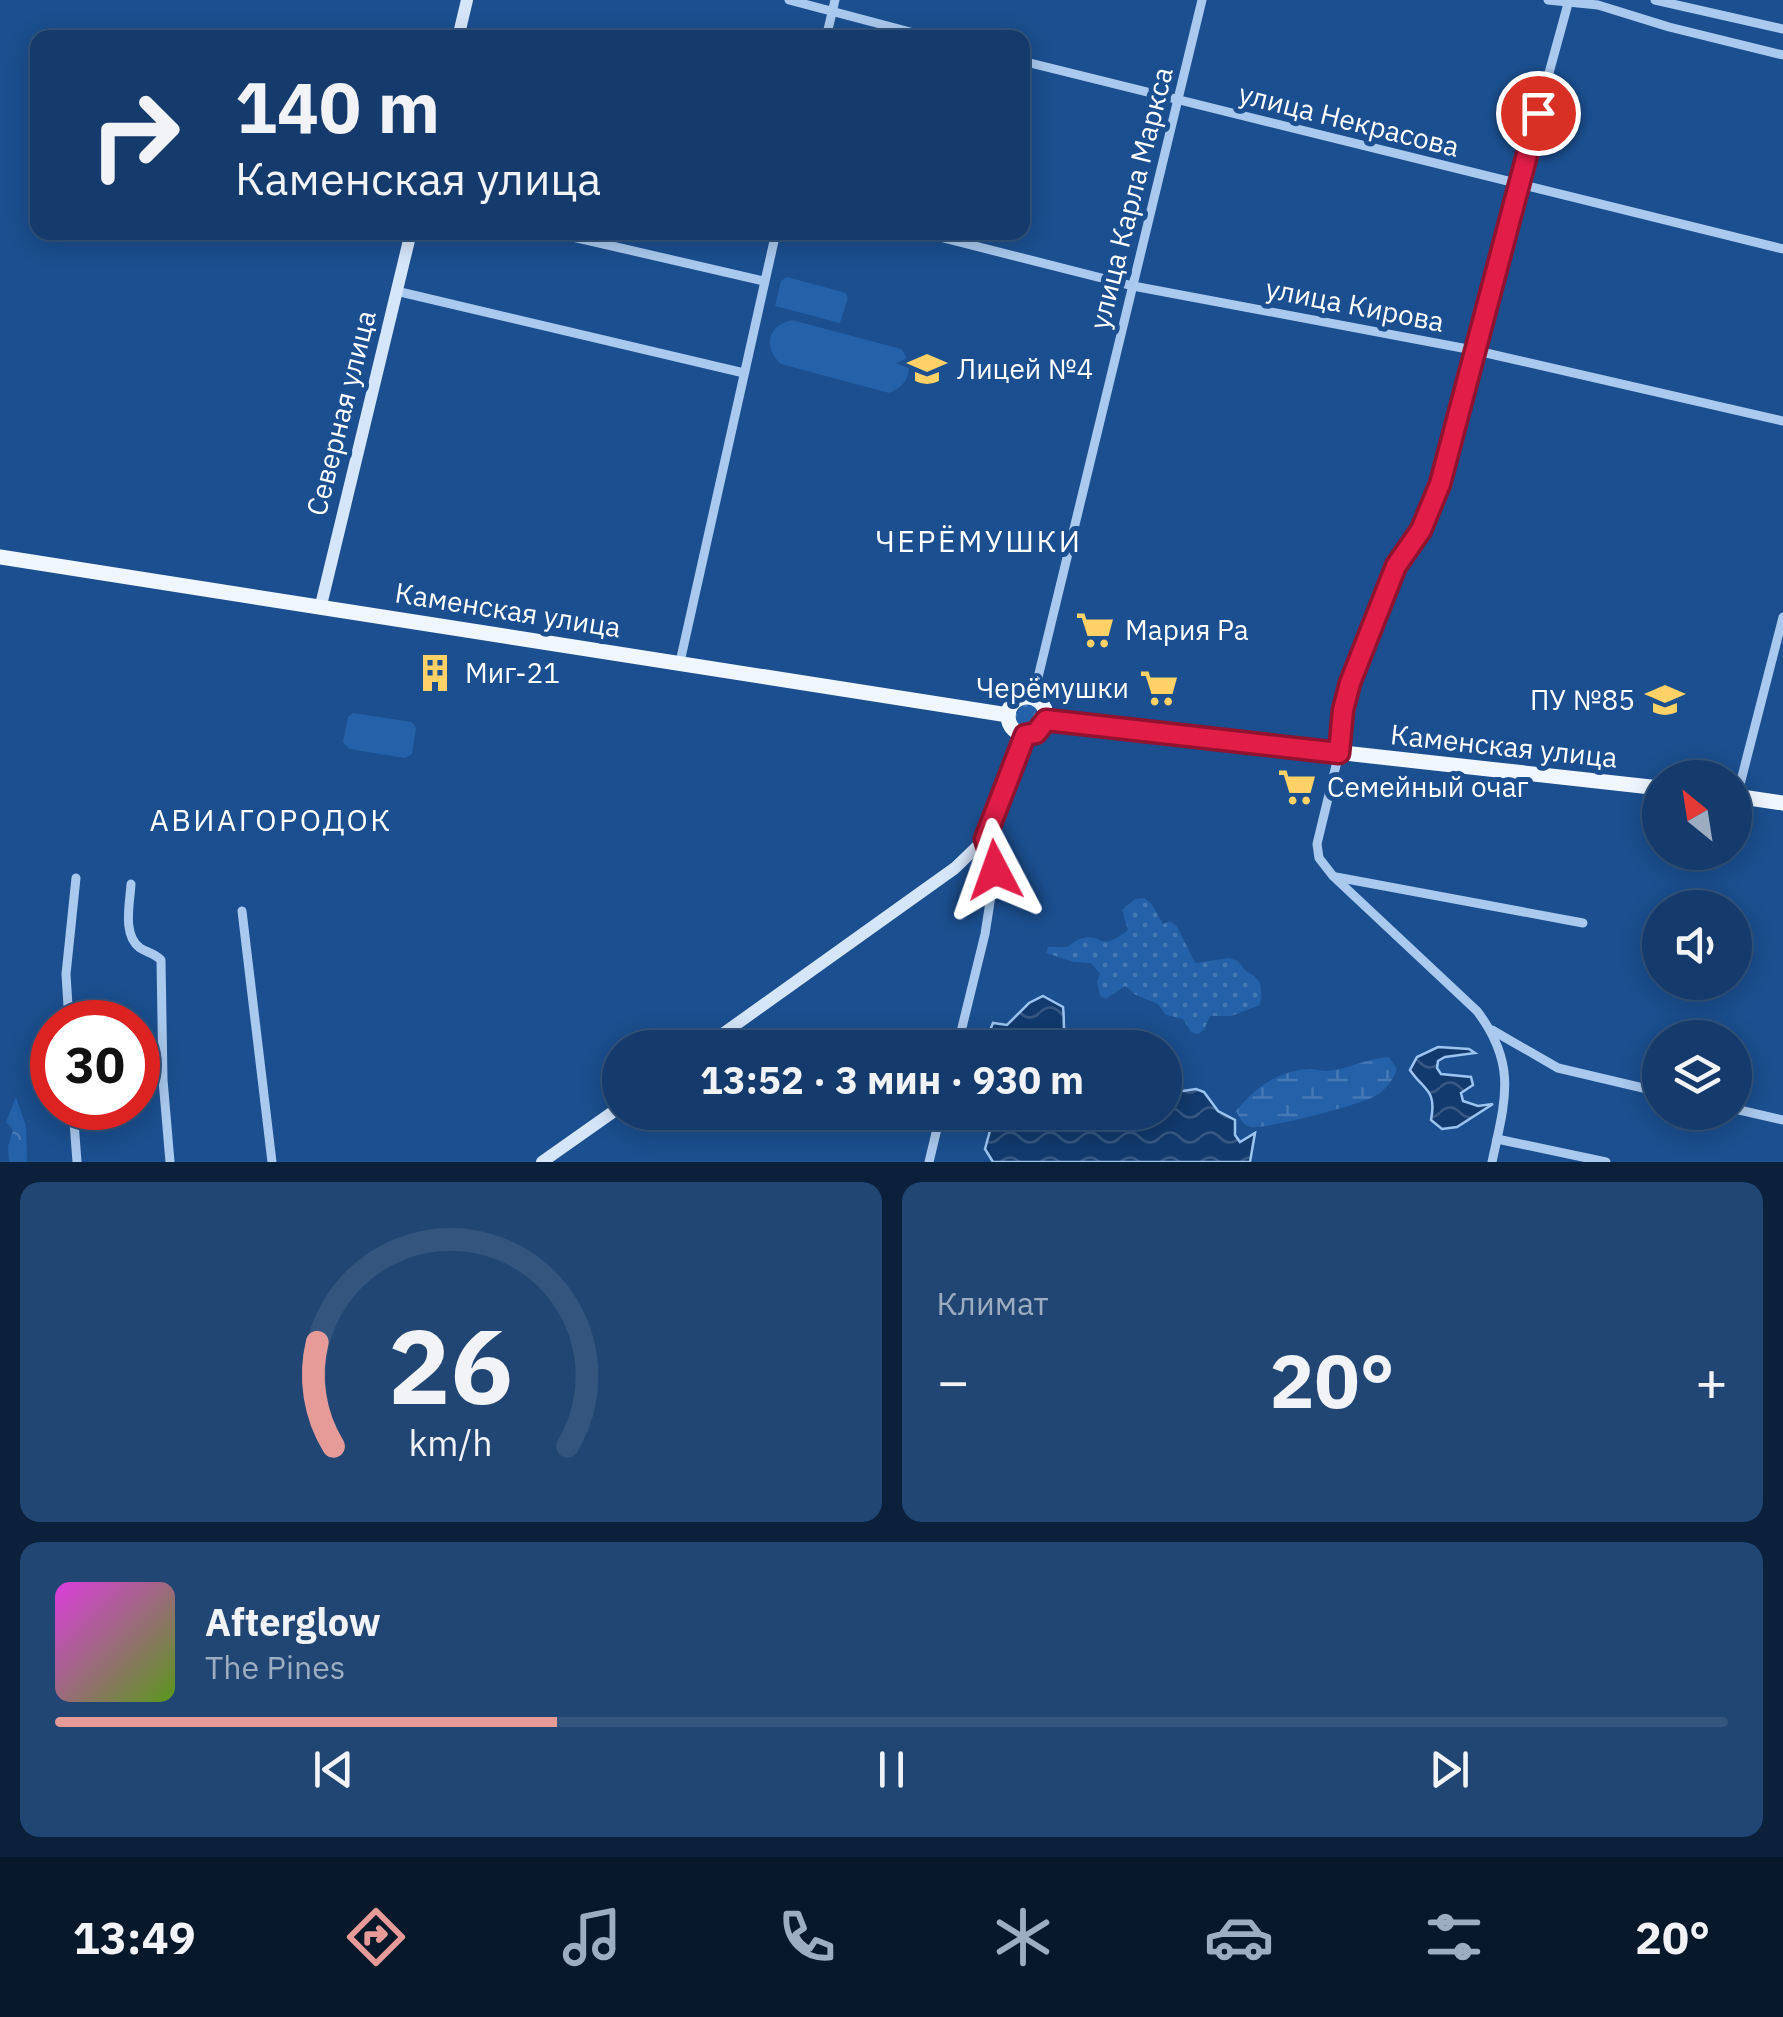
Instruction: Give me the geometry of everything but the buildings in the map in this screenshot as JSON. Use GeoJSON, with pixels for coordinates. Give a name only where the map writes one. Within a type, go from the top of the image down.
{"type":"FeatureCollection","features":[{"type":"Feature","properties":{"kind":"main road"},"geometry":{"type":"LineString","coordinates":[[460,30],[467,0]]}},
{"type":"Feature","properties":{"kind":"main road","name":"Северная улица"},"geometry":{"type":"LineString","coordinates":[[320,606],[408,240]]}},
{"type":"Feature","properties":{"kind":"main road","name":"Каменская улица"},"geometry":{"type":"LineString","coordinates":[[0,558],[1008,715]]}},
{"type":"Feature","properties":{"kind":"main road"},"geometry":{"type":"LineString","coordinates":[[1033,698],[1044,709],[1046,720],[1036,733],[1025,735],[1014,730],[1008,715],[1016,700],[1033,698]]}},
{"type":"Feature","properties":{"kind":"main road","name":"Каменская улица"},"geometry":{"type":"LineString","coordinates":[[1046,720],[1642,786]]}},
{"type":"Feature","properties":{"kind":"main road"},"geometry":{"type":"LineString","coordinates":[[728,1030],[955,868],[985,839],[1025,735]]}},
{"type":"Feature","properties":{"kind":"main road"},"geometry":{"type":"LineString","coordinates":[[1752,798],[1783,803]]}},
{"type":"Feature","properties":{"kind":"main road"},"geometry":{"type":"LineString","coordinates":[[542,1162],[602,1119]]}},
{"type":"Feature","properties":{"kind":"street"},"geometry":{"type":"LineString","coordinates":[[789,0],[834,6],[908,30]]}},
{"type":"Feature","properties":{"kind":"street","name":"улица Карла Маркса"},"geometry":{"type":"LineString","coordinates":[[1033,698],[1202,0]]}},
{"type":"Feature","properties":{"kind":"street"},"geometry":{"type":"LineString","coordinates":[[1548,0],[1598,5],[1783,55]]}},
{"type":"Feature","properties":{"kind":"street"},"geometry":{"type":"LineString","coordinates":[[1655,0],[1783,30]]}},
{"type":"Feature","properties":{"kind":"street"},"geometry":{"type":"LineString","coordinates":[[1492,1162],[1506,1094],[1506,1075],[1492,1030],[1478,1012],[1333,876],[1320,858],[1318,844],[1350,683],[1396,566],[1421,530],[1440,484],[1569,2]]}},
{"type":"Feature","properties":{"kind":"street","name":"улица Некрасова"},"geometry":{"type":"LineString","coordinates":[[1030,63],[1783,249]]}},
{"type":"Feature","properties":{"kind":"street"},"geometry":{"type":"LineString","coordinates":[[586,240],[764,281]]}},
{"type":"Feature","properties":{"kind":"street"},"geometry":{"type":"LineString","coordinates":[[680,662],[774,240]]}},
{"type":"Feature","properties":{"kind":"street","name":"улица Кирова"},"geometry":{"type":"LineString","coordinates":[[952,240],[1133,286],[1473,350],[1783,421]]}},
{"type":"Feature","properties":{"kind":"street"},"geometry":{"type":"LineString","coordinates":[[396,291],[744,373]]}},
{"type":"Feature","properties":{"kind":"street"},"geometry":{"type":"LineString","coordinates":[[1745,760],[1783,617]]}},
{"type":"Feature","properties":{"kind":"street"},"geometry":{"type":"LineString","coordinates":[[961,1030],[985,934],[995,870],[985,839]]}},
{"type":"Feature","properties":{"kind":"street"},"geometry":{"type":"LineString","coordinates":[[1333,876],[1583,923]]}},
{"type":"Feature","properties":{"kind":"street"},"geometry":{"type":"LineString","coordinates":[[67,1000],[76,878]]}},
{"type":"Feature","properties":{"kind":"street"},"geometry":{"type":"LineString","coordinates":[[131,884],[132,938],[137,946],[161,960],[162,1080],[170,1162]]}},
{"type":"Feature","properties":{"kind":"street"},"geometry":{"type":"LineString","coordinates":[[242,912],[272,1162]]}},
{"type":"Feature","properties":{"kind":"street"},"geometry":{"type":"LineString","coordinates":[[1492,1030],[1558,1068],[1642,1088]]}},
{"type":"Feature","properties":{"kind":"street"},"geometry":{"type":"LineString","coordinates":[[1752,1113],[1783,1120]]}},
{"type":"Feature","properties":{"kind":"street"},"geometry":{"type":"LineString","coordinates":[[75,1130],[76,1162]]}},
{"type":"Feature","properties":{"kind":"street"},"geometry":{"type":"LineString","coordinates":[[930,1162],[938,1130]]}},
{"type":"Feature","properties":{"kind":"street"},"geometry":{"type":"LineString","coordinates":[[1496,1139],[1606,1162]]}},
{"type":"Feature","properties":{"kind":"green space"},"geometry":{"type":"Polygon","coordinates":[[[787,277],[846,293],[840,323],[775,306],[781,281],[787,277]]]}},
{"type":"Feature","properties":{"kind":"green space"},"geometry":{"type":"Polygon","coordinates":[[[792,320],[901,349],[909,368],[906,380],[889,393],[781,364],[771,351],[770,338],[777,327],[792,320]]]}},
{"type":"Feature","properties":{"kind":"green space"},"geometry":{"type":"Polygon","coordinates":[[[1027,700],[1039,704],[1043,716],[1039,728],[1027,732],[1015,728],[1011,716],[1015,704],[1027,700]]]}},
{"type":"Feature","properties":{"kind":"green space"},"geometry":{"type":"Polygon","coordinates":[[[353,713],[412,722],[416,728],[412,754],[405,758],[349,749],[343,742],[348,717],[353,713]]]}},
{"type":"Feature","properties":{"kind":"green space"},"geometry":{"type":"Polygon","coordinates":[[[1144,898],[1163,924],[1170,921],[1177,926],[1195,963],[1229,958],[1238,961],[1259,981],[1260,1005],[1231,1016],[1210,1016],[1198,1034],[1191,1032],[1183,1019],[1166,1015],[1158,1004],[1125,986],[1106,999],[1100,996],[1100,974],[1091,963],[1046,953],[1048,947],[1066,947],[1087,937],[1106,941],[1118,937],[1128,930],[1122,910],[1135,899],[1144,898]]]}},
{"type":"Feature","properties":{"kind":"green space"},"geometry":{"type":"Polygon","coordinates":[[[1389,1057],[1397,1069],[1390,1083],[1379,1094],[1356,1103],[1260,1127],[1246,1125],[1236,1111],[1260,1088],[1287,1073],[1334,1070],[1389,1057]]]}},
{"type":"Feature","properties":{"kind":"green space"},"geometry":{"type":"Polygon","coordinates":[[[16,1097],[26,1126],[27,1162],[9,1162],[13,1130],[6,1122],[16,1097]]]}},
{"type":"Feature","properties":{"kind":"water"},"geometry":{"type":"Polygon","coordinates":[[[1043,996],[1063,1007],[1065,1030],[990,1030],[993,1023],[1007,1025],[1029,1003],[1043,996]]]}},
{"type":"Feature","properties":{"kind":"water"},"geometry":{"type":"Polygon","coordinates":[[[1438,1047],[1475,1053],[1445,1057],[1438,1061],[1437,1068],[1441,1074],[1471,1077],[1473,1085],[1461,1093],[1463,1101],[1478,1106],[1493,1104],[1457,1127],[1442,1129],[1431,1120],[1431,1096],[1410,1070],[1417,1057],[1438,1047]]]}},
{"type":"Feature","properties":{"kind":"water"},"geometry":{"type":"Polygon","coordinates":[[[1196,1089],[1204,1092],[1218,1111],[1235,1120],[1235,1135],[1240,1142],[1255,1133],[1250,1162],[993,1162],[985,1149],[990,1130],[1182,1130],[1182,1091],[1196,1089]]]}},
{"type":"Feature","properties":{"kind":"place","name":"Лицей №4"},"geometry":{"type":"Point","coordinates":[927,369]}},
{"type":"Feature","properties":{"kind":"place","name":"Мария Ра"},"geometry":{"type":"Point","coordinates":[1095,630]}},
{"type":"Feature","properties":{"kind":"place","name":"Миг-21"},"geometry":{"type":"Point","coordinates":[435,673]}},
{"type":"Feature","properties":{"kind":"place","name":"Черёмушки"},"geometry":{"type":"Point","coordinates":[1159,688]}},
{"type":"Feature","properties":{"kind":"place","name":"ПУ №85"},"geometry":{"type":"Point","coordinates":[1665,700]}},
{"type":"Feature","properties":{"kind":"place","name":"Семейный очаг"},"geometry":{"type":"Point","coordinates":[1297,787]}},
{"type":"Feature","properties":{"kind":"district","name":"ЧЕРЁМУШКИ"},"geometry":{"type":"Point","coordinates":[979,542]}},
{"type":"Feature","properties":{"kind":"district","name":"АВИАГОРОДОК"},"geometry":{"type":"Point","coordinates":[271,821]}},
{"type":"Feature","properties":{"kind":"route"},"geometry":{"type":"LineString","coordinates":[[995,870],[985,839],[1025,735],[1036,733],[1046,720],[1339,753],[1350,683],[1396,566],[1421,530],[1453,444],[1473,350],[1538,113]]}}]}
